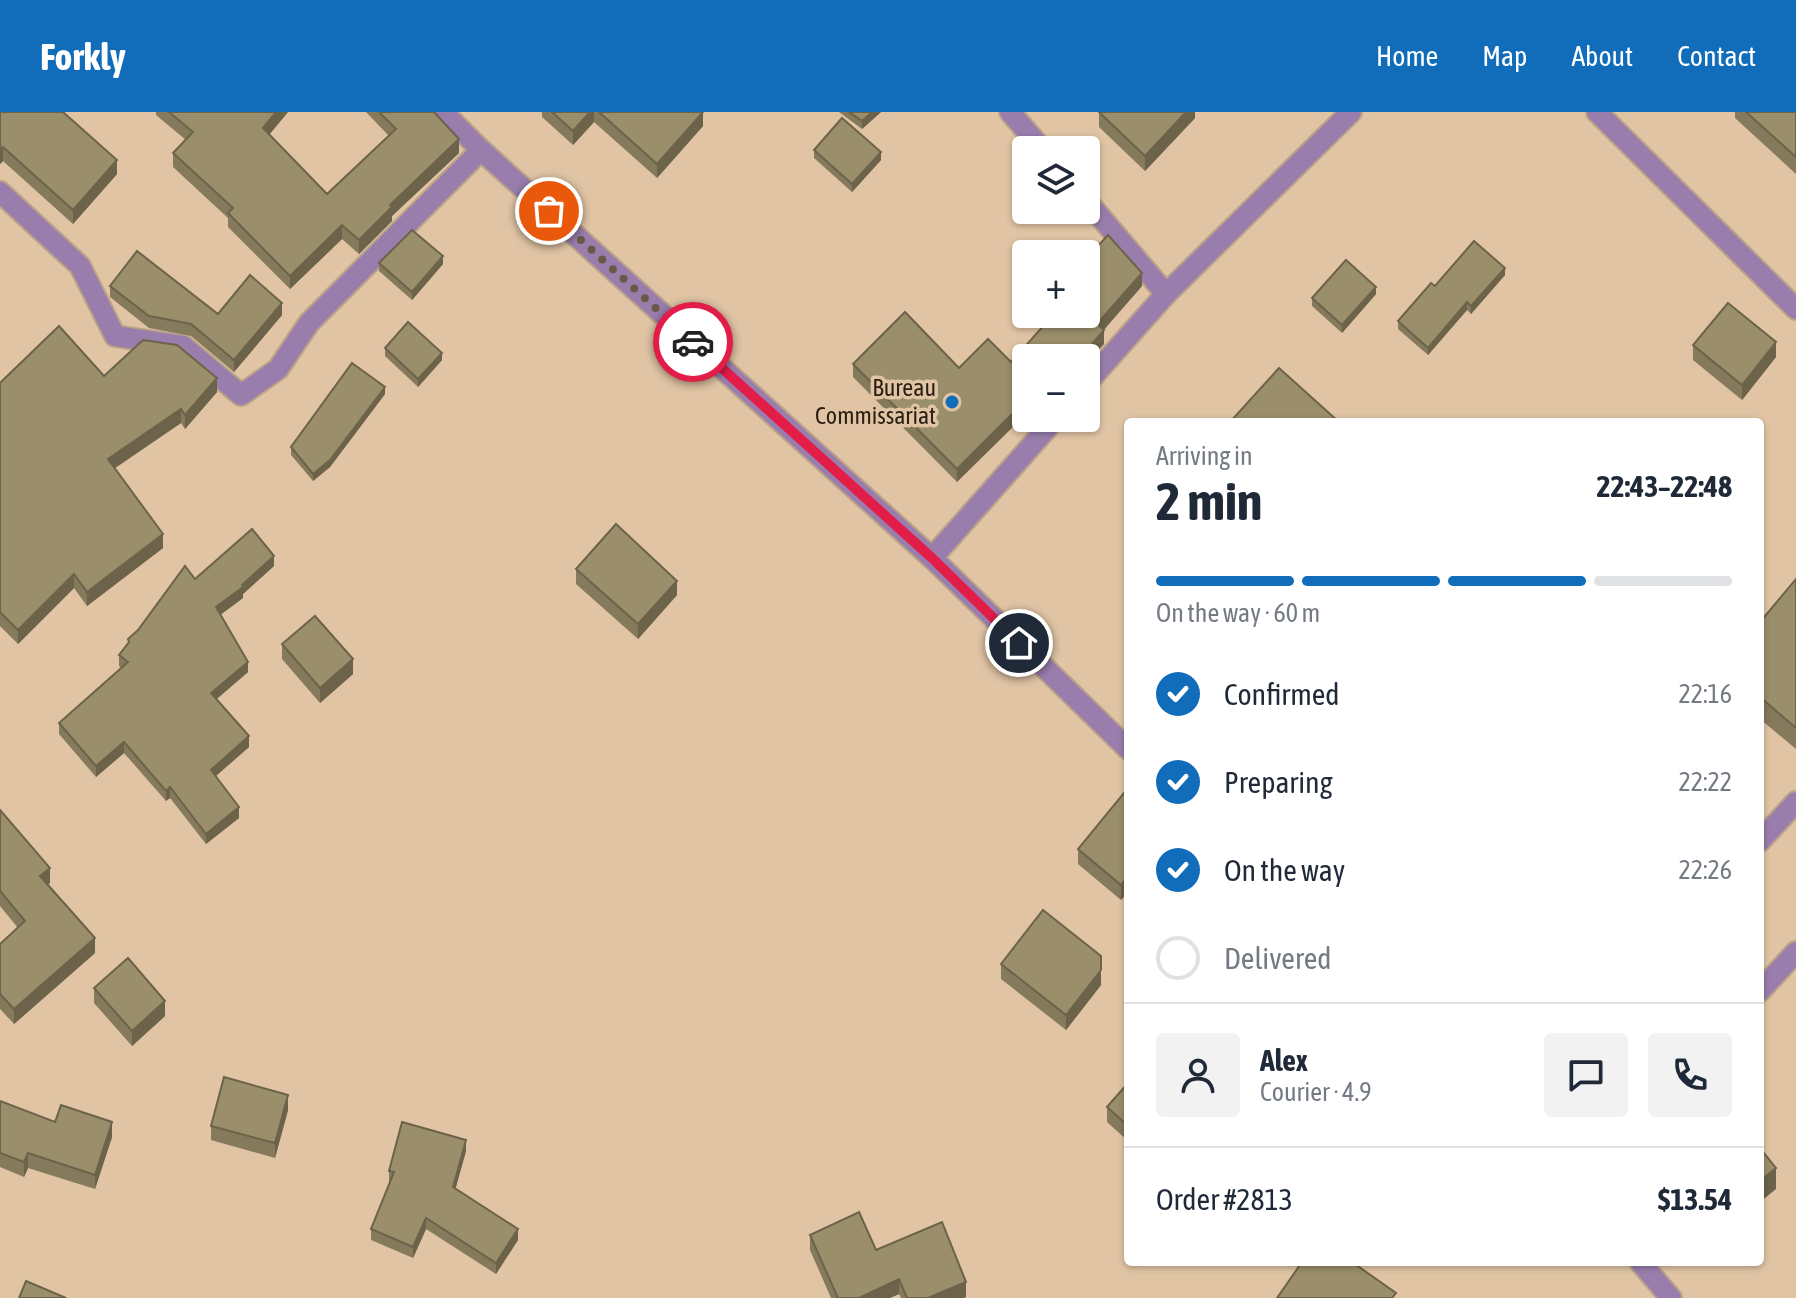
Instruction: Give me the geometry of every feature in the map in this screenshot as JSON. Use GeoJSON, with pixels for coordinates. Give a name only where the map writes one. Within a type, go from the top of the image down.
{"type":"FeatureCollection","features":[{"type":"Feature","properties":{"kind":"street"},"geometry":{"type":"LineString","coordinates":[[443,112],[481,150],[932,558],[1124,745]]}},
{"type":"Feature","properties":{"kind":"street"},"geometry":{"type":"LineString","coordinates":[[1010,112],[1031,136]]}},
{"type":"Feature","properties":{"kind":"street"},"geometry":{"type":"LineString","coordinates":[[1100,368],[1166,294],[1351,112]]}},
{"type":"Feature","properties":{"kind":"street"},"geometry":{"type":"LineString","coordinates":[[1597,112],[1796,309]]}},
{"type":"Feature","properties":{"kind":"street"},"geometry":{"type":"LineString","coordinates":[[0,192],[80,266],[115,336],[183,346],[241,395],[278,369],[309,323],[481,150]]}},
{"type":"Feature","properties":{"kind":"street"},"geometry":{"type":"LineString","coordinates":[[1100,216],[1166,294]]}},
{"type":"Feature","properties":{"kind":"street"},"geometry":{"type":"LineString","coordinates":[[932,558],[1044,432]]}},
{"type":"Feature","properties":{"kind":"street"},"geometry":{"type":"LineString","coordinates":[[1764,837],[1796,802]]}},
{"type":"Feature","properties":{"kind":"street"},"geometry":{"type":"LineString","coordinates":[[1764,987],[1796,952]]}},
{"type":"Feature","properties":{"kind":"street"},"geometry":{"type":"LineString","coordinates":[[1643,1266],[1671,1298]]}},
{"type":"Feature","properties":{"kind":"building"},"geometry":{"type":"Polygon","coordinates":[[[0,112],[63,112],[117,160],[73,210],[3,147],[0,151],[0,112]]]}},
{"type":"Feature","properties":{"kind":"building"},"geometry":{"type":"Polygon","coordinates":[[[169,112],[276,112],[263,128],[327,194],[396,129],[379,112],[434,112],[459,139],[390,205],[392,207],[359,240],[342,225],[290,276],[228,213],[233,208],[173,153],[193,132],[169,112]]]}},
{"type":"Feature","properties":{"kind":"building"},"geometry":{"type":"Polygon","coordinates":[[[552,112],[590,112],[573,131],[552,112]]]}},
{"type":"Feature","properties":{"kind":"building"},"geometry":{"type":"Polygon","coordinates":[[[599,112],[703,112],[657,164],[599,112]]]}},
{"type":"Feature","properties":{"kind":"building"},"geometry":{"type":"Polygon","coordinates":[[[849,112],[872,112],[862,121],[849,112]]]}},
{"type":"Feature","properties":{"kind":"building"},"geometry":{"type":"Polygon","coordinates":[[[1099,112],[1186,112],[1145,156],[1099,112]]]}},
{"type":"Feature","properties":{"kind":"building"},"geometry":{"type":"Polygon","coordinates":[[[1746,112],[1796,112],[1796,157],[1746,112]]]}},
{"type":"Feature","properties":{"kind":"building"},"geometry":{"type":"Polygon","coordinates":[[[842,118],[881,152],[852,184],[814,150],[842,118]]]}},
{"type":"Feature","properties":{"kind":"building"},"geometry":{"type":"Polygon","coordinates":[[[412,230],[443,256],[412,292],[379,263],[412,230]]]}},
{"type":"Feature","properties":{"kind":"building","name":"Bureau Commissariat"},"geometry":{"type":"Polygon","coordinates":[[[1108,235],[1142,273],[1100,321],[1100,244],[1108,235]]]}},
{"type":"Feature","properties":{"kind":"building"},"geometry":{"type":"Polygon","coordinates":[[[1474,241],[1505,268],[1471,306],[1467,302],[1428,348],[1398,321],[1431,283],[1435,286],[1474,241]]]}},
{"type":"Feature","properties":{"kind":"building"},"geometry":{"type":"Polygon","coordinates":[[[137,251],[218,314],[250,275],[282,303],[234,360],[191,324],[149,316],[110,286],[137,251]]]}},
{"type":"Feature","properties":{"kind":"building"},"geometry":{"type":"Polygon","coordinates":[[[1346,260],[1376,287],[1342,325],[1312,298],[1346,260]]]}},
{"type":"Feature","properties":{"kind":"building"},"geometry":{"type":"Polygon","coordinates":[[[1728,303],[1776,342],[1742,385],[1693,345],[1728,303]]]}},
{"type":"Feature","properties":{"kind":"building","name":"Bureau Commissariat"},"geometry":{"type":"Polygon","coordinates":[[[905,312],[959,368],[988,339],[1011,362],[1012,414],[957,469],[853,364],[905,312]]]}},
{"type":"Feature","properties":{"kind":"building"},"geometry":{"type":"Polygon","coordinates":[[[408,322],[442,353],[418,379],[385,348],[408,322]]]}},
{"type":"Feature","properties":{"kind":"building"},"geometry":{"type":"Polygon","coordinates":[[[59,326],[104,376],[143,340],[177,345],[217,378],[185,415],[181,409],[108,459],[163,534],[87,592],[74,574],[18,630],[0,612],[0,383],[59,326]]]}},
{"type":"Feature","properties":{"kind":"building","name":"Bureau Commissariat"},"geometry":{"type":"Polygon","coordinates":[[[1100,327],[1104,330],[1092,344],[1027,344],[1041,328],[1100,327]]]}},
{"type":"Feature","properties":{"kind":"building"},"geometry":{"type":"Polygon","coordinates":[[[352,363],[385,387],[330,460],[313,474],[291,447],[352,363]]]}},
{"type":"Feature","properties":{"kind":"building"},"geometry":{"type":"Polygon","coordinates":[[[1279,368],[1335,418],[1234,418],[1279,368]]]}},
{"type":"Feature","properties":{"kind":"building"},"geometry":{"type":"Polygon","coordinates":[[[616,524],[677,581],[638,624],[576,569],[616,524]]]}},
{"type":"Feature","properties":{"kind":"building"},"geometry":{"type":"Polygon","coordinates":[[[252,529],[274,556],[243,587],[216,607],[248,662],[211,693],[249,736],[211,770],[239,807],[206,834],[170,787],[166,791],[124,742],[96,766],[59,723],[128,662],[119,655],[128,639],[185,566],[195,579],[252,529]]]}},
{"type":"Feature","properties":{"kind":"building"},"geometry":{"type":"Polygon","coordinates":[[[1796,579],[1796,728],[1764,700],[1764,617],[1796,579]]]}},
{"type":"Feature","properties":{"kind":"building"},"geometry":{"type":"Polygon","coordinates":[[[315,616],[353,659],[320,688],[282,644],[315,616]]]}},
{"type":"Feature","properties":{"kind":"building"},"geometry":{"type":"Polygon","coordinates":[[[1124,793],[1124,882],[1121,885],[1078,849],[1124,793]]]}},
{"type":"Feature","properties":{"kind":"building"},"geometry":{"type":"Polygon","coordinates":[[[0,810],[50,868],[40,876],[95,938],[14,1009],[0,994],[0,944],[25,921],[0,891],[0,810]]]}},
{"type":"Feature","properties":{"kind":"building"},"geometry":{"type":"Polygon","coordinates":[[[1043,910],[1101,956],[1101,970],[1066,1015],[1001,964],[1043,910]]]}},
{"type":"Feature","properties":{"kind":"building"},"geometry":{"type":"Polygon","coordinates":[[[128,958],[165,1001],[132,1031],[94,988],[128,958]]]}},
{"type":"Feature","properties":{"kind":"building"},"geometry":{"type":"Polygon","coordinates":[[[224,1077],[288,1095],[275,1143],[211,1126],[224,1077]]]}},
{"type":"Feature","properties":{"kind":"building"},"geometry":{"type":"Polygon","coordinates":[[[1124,1088],[1124,1122],[1107,1107],[1124,1088]]]}},
{"type":"Feature","properties":{"kind":"building"},"geometry":{"type":"Polygon","coordinates":[[[0,1101],[55,1122],[61,1105],[112,1122],[95,1175],[28,1153],[24,1162],[0,1153],[0,1101]]]}},
{"type":"Feature","properties":{"kind":"building"},"geometry":{"type":"Polygon","coordinates":[[[402,1122],[466,1140],[453,1187],[518,1229],[496,1263],[426,1218],[413,1247],[371,1229],[394,1172],[389,1171],[402,1122]]]}},
{"type":"Feature","properties":{"kind":"building"},"geometry":{"type":"Polygon","coordinates":[[[1764,1153],[1776,1168],[1764,1178],[1764,1153]]]}},
{"type":"Feature","properties":{"kind":"building"},"geometry":{"type":"Polygon","coordinates":[[[859,1212],[876,1250],[942,1222],[966,1282],[928,1298],[907,1298],[899,1279],[859,1298],[838,1298],[810,1235],[859,1212]]]}},
{"type":"Feature","properties":{"kind":"building"},"geometry":{"type":"Polygon","coordinates":[[[1299,1266],[1358,1266],[1396,1293],[1392,1298],[1277,1298],[1299,1266]]]}},
{"type":"Feature","properties":{"kind":"building"},"geometry":{"type":"Polygon","coordinates":[[[26,1281],[66,1298],[19,1298],[26,1281]]]}},
{"type":"Feature","properties":{"kind":"way so far"},"geometry":{"type":"LineString","coordinates":[[549,211],[693,342]]}},
{"type":"Feature","properties":{"kind":"place","name":"Bureau Commissariat"},"geometry":{"type":"Point","coordinates":[952,402]}},
{"type":"Feature","properties":{"kind":"route"},"geometry":{"type":"LineString","coordinates":[[693,342],[932,558],[1019,643]]}}]}
